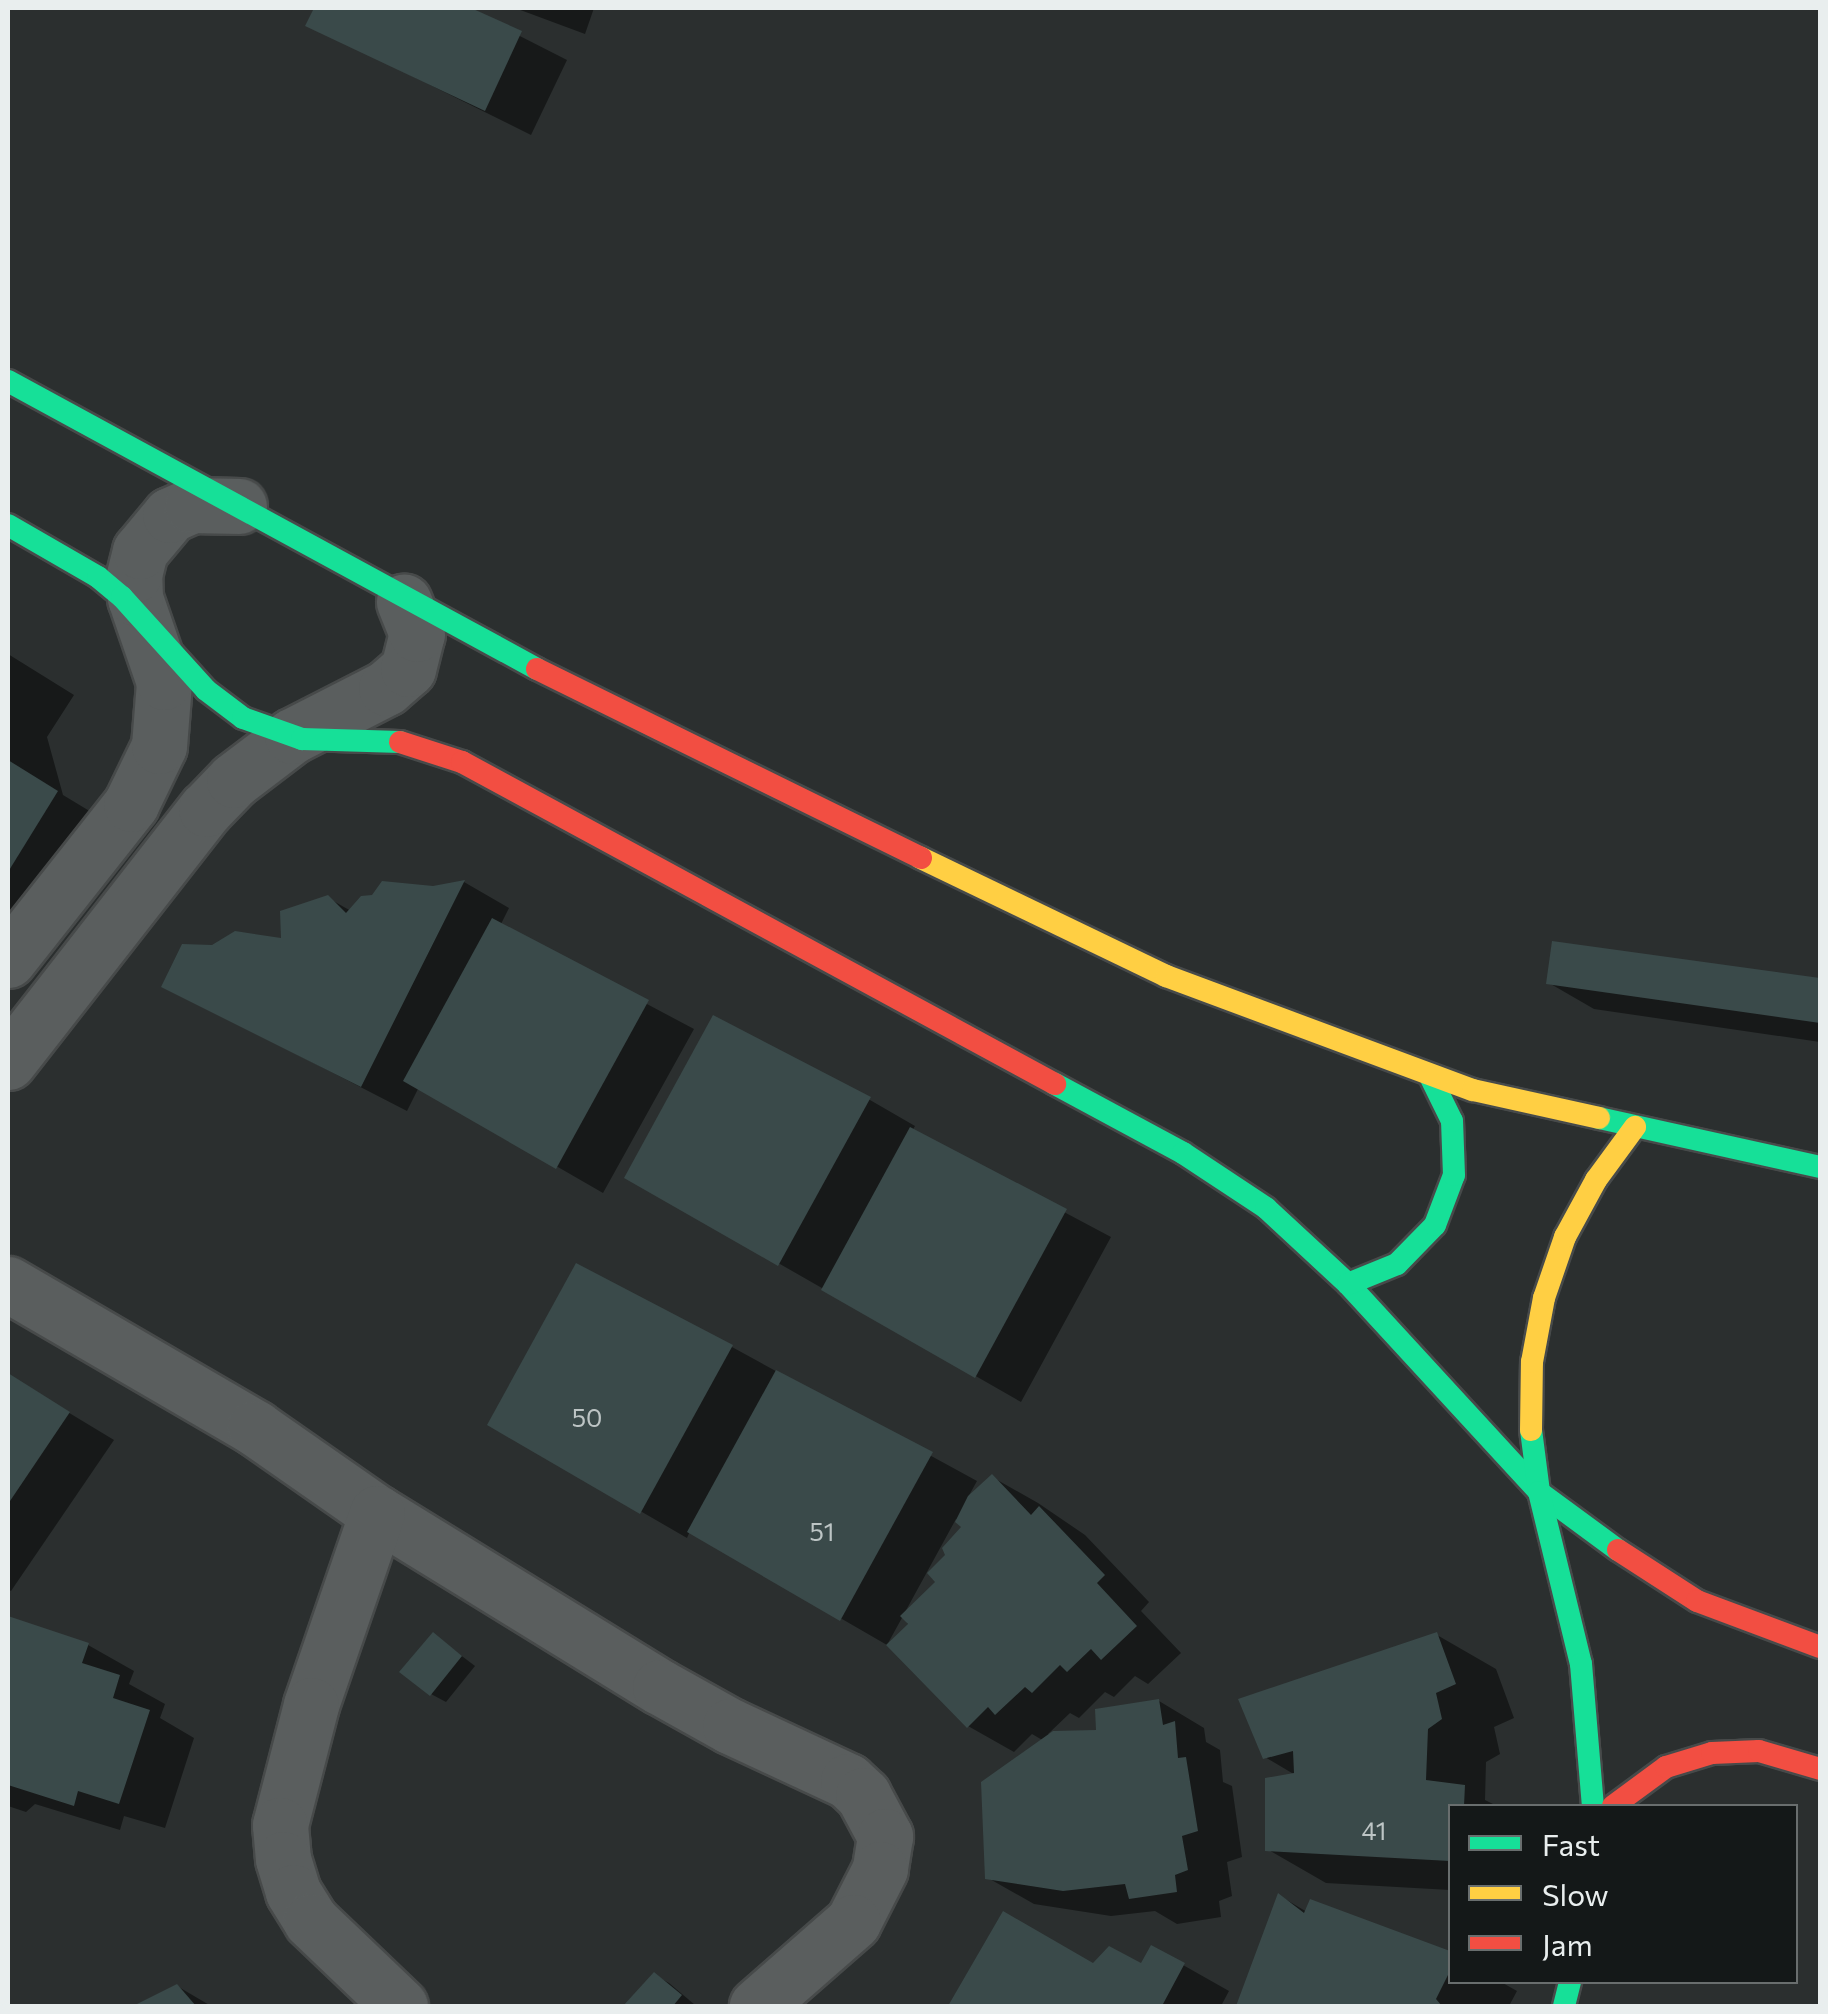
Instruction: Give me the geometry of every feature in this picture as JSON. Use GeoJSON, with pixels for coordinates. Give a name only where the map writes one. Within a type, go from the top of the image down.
{"type":"FeatureCollection","features":[{"type":"Feature","properties":{"kind":"street"},"geometry":{"type":"LineString","coordinates":[[8,381],[404,601],[694,750],[1166,976],[1429,1074],[1510,1100],[1820,1167]]}},
{"type":"Feature","properties":{"kind":"street"},"geometry":{"type":"LineString","coordinates":[[8,960],[131,804],[148,776],[165,714],[164,682],[134,574],[140,551],[152,531],[170,515],[192,505],[239,506]]}},
{"type":"Feature","properties":{"kind":"street"},"geometry":{"type":"LineString","coordinates":[[8,525],[98,577],[224,706],[263,727],[320,741],[395,740],[462,762],[1183,1153],[1266,1208],[1348,1284],[1539,1492],[1642,1567],[1697,1600],[1757,1627],[1820,1648]]}},
{"type":"Feature","properties":{"kind":"street"},"geometry":{"type":"LineString","coordinates":[[8,1062],[206,809],[292,736],[386,688],[408,669],[417,634],[404,601]]}},
{"type":"Feature","properties":{"kind":"street"},"geometry":{"type":"LineString","coordinates":[[1348,1284],[1398,1264],[1436,1225],[1454,1176],[1453,1139],[1452,1121],[1429,1074]]}},
{"type":"Feature","properties":{"kind":"street"},"geometry":{"type":"LineString","coordinates":[[1593,1804],[1582,1664],[1539,1492],[1531,1427],[1532,1362],[1544,1298],[1565,1237],[1596,1180],[1635,1128]]}},
{"type":"Feature","properties":{"kind":"street"},"geometry":{"type":"LineString","coordinates":[[8,1284],[255,1428],[377,1512],[660,1686],[730,1726],[829,1770],[863,1796],[885,1836],[880,1869],[868,1897],[853,1922],[757,2006]]}},
{"type":"Feature","properties":{"kind":"street"},"geometry":{"type":"LineString","coordinates":[[377,1512],[311,1705],[280,1825],[283,1859],[293,1892],[311,1921],[400,2006]]}},
{"type":"Feature","properties":{"kind":"street"},"geometry":{"type":"LineString","coordinates":[[1616,1804],[1666,1767],[1712,1754],[1759,1751],[1820,1769]]}},
{"type":"Feature","properties":{"kind":"building"},"geometry":{"type":"Polygon","coordinates":[[[314,8],[471,8],[522,31],[485,111],[305,26],[314,8]]]}},
{"type":"Feature","properties":{"kind":"building"},"geometry":{"type":"Polygon","coordinates":[[[8,760],[58,791],[8,872],[8,760]]]}},
{"type":"Feature","properties":{"kind":"building"},"geometry":{"type":"Polygon","coordinates":[[[465,880],[361,1087],[161,987],[182,944],[212,945],[235,931],[281,938],[280,911],[328,895],[346,913],[361,896],[372,895],[382,881],[433,886],[465,880]]]}},
{"type":"Feature","properties":{"kind":"building"},"geometry":{"type":"Polygon","coordinates":[[[492,918],[649,1000],[556,1169],[403,1081],[492,918]]]}},
{"type":"Feature","properties":{"kind":"building"},"geometry":{"type":"Polygon","coordinates":[[[1552,941],[1820,978],[1820,1023],[1546,984],[1552,941]]]}},
{"type":"Feature","properties":{"kind":"building"},"geometry":{"type":"Polygon","coordinates":[[[713,1015],[871,1097],[778,1266],[624,1178],[713,1015]]]}},
{"type":"Feature","properties":{"kind":"building"},"geometry":{"type":"Polygon","coordinates":[[[910,1127],[1067,1209],[975,1378],[821,1290],[910,1127]]]}},
{"type":"Feature","properties":{"kind":"building"},"geometry":{"type":"Polygon","coordinates":[[[576,1263],[733,1345],[640,1514],[487,1425],[576,1263]]]}},
{"type":"Feature","properties":{"kind":"building"},"geometry":{"type":"Polygon","coordinates":[[[776,1370],[933,1452],[840,1621],[687,1532],[776,1370]]]}},
{"type":"Feature","properties":{"kind":"building"},"geometry":{"type":"Polygon","coordinates":[[[8,1373],[70,1412],[8,1504],[8,1373]]]}},
{"type":"Feature","properties":{"kind":"building"},"geometry":{"type":"Polygon","coordinates":[[[992,1474],[1031,1515],[1039,1506],[1105,1575],[1097,1583],[1137,1626],[1101,1660],[1091,1649],[1067,1672],[1060,1665],[1032,1693],[1025,1687],[995,1715],[988,1707],[967,1728],[886,1645],[908,1624],[900,1616],[935,1582],[927,1573],[945,1555],[942,1548],[961,1527],[955,1522],[968,1496],[992,1474]]]}},
{"type":"Feature","properties":{"kind":"building"},"geometry":{"type":"Polygon","coordinates":[[[8,1616],[89,1643],[82,1663],[120,1675],[113,1698],[150,1710],[119,1804],[78,1791],[74,1806],[8,1785],[8,1616]]]}},
{"type":"Feature","properties":{"kind":"building"},"geometry":{"type":"Polygon","coordinates":[[[433,1632],[462,1656],[430,1696],[399,1672],[433,1632]]]}},
{"type":"Feature","properties":{"kind":"building"},"geometry":{"type":"Polygon","coordinates":[[[1437,1632],[1456,1684],[1436,1693],[1442,1719],[1428,1729],[1426,1780],[1465,1785],[1464,1804],[1448,1804],[1448,1861],[1265,1851],[1265,1778],[1294,1773],[1293,1751],[1263,1759],[1238,1699],[1437,1632]]]}},
{"type":"Feature","properties":{"kind":"building"},"geometry":{"type":"Polygon","coordinates":[[[1159,1699],[1163,1725],[1175,1721],[1178,1758],[1186,1757],[1198,1831],[1182,1836],[1188,1870],[1175,1875],[1177,1892],[1129,1899],[1125,1884],[1063,1891],[985,1879],[981,1782],[1053,1731],[1096,1730],[1095,1709],[1159,1699]]]}},
{"type":"Feature","properties":{"kind":"building"},"geometry":{"type":"Polygon","coordinates":[[[1278,1893],[1304,1913],[1310,1899],[1448,1950],[1448,1975],[1436,1999],[1442,2006],[1236,2006],[1278,1893]]]}},
{"type":"Feature","properties":{"kind":"building"},"geometry":{"type":"Polygon","coordinates":[[[1003,1911],[1093,1963],[1109,1946],[1141,1963],[1151,1945],[1185,1963],[1163,2004],[1168,2006],[948,2006],[1003,1911]]]}},
{"type":"Feature","properties":{"kind":"building"},"geometry":{"type":"Polygon","coordinates":[[[654,1972],[682,1995],[673,2006],[623,2006],[654,1972]]]}},
{"type":"Feature","properties":{"kind":"building"},"geometry":{"type":"Polygon","coordinates":[[[177,1984],[196,2006],[133,2006],[177,1984]]]}},
{"type":"Feature","properties":{"kind":"traffic: fast"},"geometry":{"type":"LineString","coordinates":[[8,381],[537,669]]}},
{"type":"Feature","properties":{"kind":"traffic: fast"},"geometry":{"type":"LineString","coordinates":[[8,525],[98,577],[122,597],[206,690],[243,718],[302,739],[400,742]]}},
{"type":"Feature","properties":{"kind":"traffic: fast"},"geometry":{"type":"LineString","coordinates":[[1348,1284],[1397,1264],[1435,1225],[1454,1175],[1452,1121],[1429,1074]]}},
{"type":"Feature","properties":{"kind":"traffic: fast"},"geometry":{"type":"LineString","coordinates":[[1055,1084],[1183,1153],[1266,1208],[1348,1284],[1539,1492],[1618,1550]]}},
{"type":"Feature","properties":{"kind":"traffic: fast"},"geometry":{"type":"LineString","coordinates":[[1599,1118],[1820,1167]]}},
{"type":"Feature","properties":{"kind":"traffic: fast"},"geometry":{"type":"LineString","coordinates":[[1531,1430],[1539,1492],[1581,1664],[1593,1804]]}},
{"type":"Feature","properties":{"kind":"traffic: fast"},"geometry":{"type":"LineString","coordinates":[[1564,2006],[1570,1984]]}},
{"type":"Feature","properties":{"kind":"traffic: slow"},"geometry":{"type":"LineString","coordinates":[[921,858],[1166,976],[1473,1090],[1599,1118]]}},
{"type":"Feature","properties":{"kind":"traffic: slow"},"geometry":{"type":"LineString","coordinates":[[1531,1430],[1532,1362],[1544,1298],[1565,1237],[1596,1180],[1635,1127]]}},
{"type":"Feature","properties":{"kind":"traffic: jam"},"geometry":{"type":"LineString","coordinates":[[537,669],[921,858]]}},
{"type":"Feature","properties":{"kind":"traffic: jam"},"geometry":{"type":"LineString","coordinates":[[400,742],[462,762],[1055,1084]]}},
{"type":"Feature","properties":{"kind":"traffic: jam"},"geometry":{"type":"LineString","coordinates":[[1618,1550],[1697,1601],[1820,1647]]}},
{"type":"Feature","properties":{"kind":"traffic: jam"},"geometry":{"type":"LineString","coordinates":[[1616,1804],[1666,1767],[1712,1753],[1759,1751],[1820,1769]]}}]}
